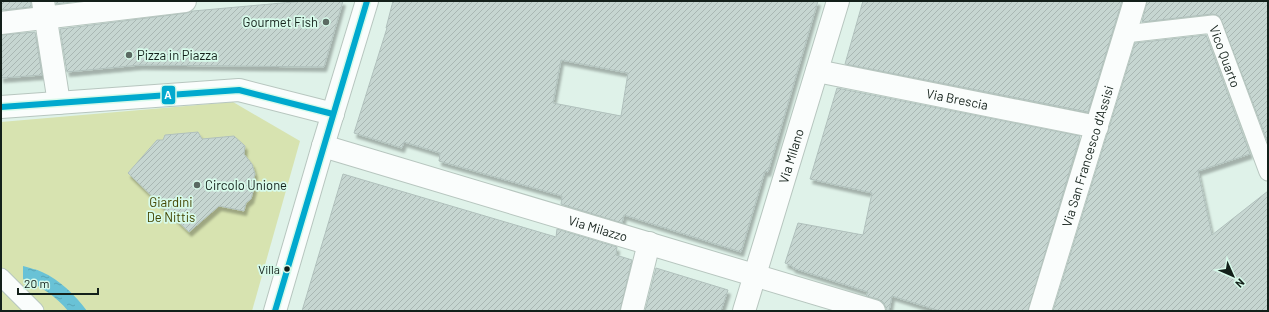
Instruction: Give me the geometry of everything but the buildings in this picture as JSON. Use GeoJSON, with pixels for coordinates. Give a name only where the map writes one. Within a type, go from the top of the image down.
{"type":"FeatureCollection","features":[{"type":"Feature","properties":{"kind":"street"},"geometry":{"type":"LineString","coordinates":[[1,23],[45,9],[185,1]]}},
{"type":"Feature","properties":{"kind":"street"},"geometry":{"type":"LineString","coordinates":[[274,311],[367,1]]}},
{"type":"Feature","properties":{"kind":"street","name":"Via Milano"},"geometry":{"type":"LineString","coordinates":[[744,311],[838,1]]}},
{"type":"Feature","properties":{"kind":"street","name":"Via San Francesco d'Assisi"},"geometry":{"type":"LineString","coordinates":[[1040,311],[1135,1]]}},
{"type":"Feature","properties":{"kind":"street"},"geometry":{"type":"LineString","coordinates":[[45,9],[59,103]]}},
{"type":"Feature","properties":{"kind":"street","name":"Vico Quarto"},"geometry":{"type":"LineString","coordinates":[[1125,34],[1213,24],[1268,172]]}},
{"type":"Feature","properties":{"kind":"street","name":"Via Brescia"},"geometry":{"type":"LineString","coordinates":[[817,71],[1097,127]]}},
{"type":"Feature","properties":{"kind":"street"},"geometry":{"type":"LineString","coordinates":[[1,107],[240,90],[334,114]]}},
{"type":"Feature","properties":{"kind":"street","name":"Via Milazzo"},"geometry":{"type":"LineString","coordinates":[[323,146],[755,274],[874,311]]}},
{"type":"Feature","properties":{"kind":"street"},"geometry":{"type":"LineString","coordinates":[[632,311],[649,243]]}},
{"type":"Feature","properties":{"kind":"street"},"geometry":{"type":"LineString","coordinates":[[1,277],[35,311]]}},
{"type":"Feature","properties":{"kind":"green space","name":"Giardini De Nittis"},"geometry":{"type":"Polygon","coordinates":[[[233,102],[300,141],[252,311],[1,311],[1,122],[233,102]]]}},
{"type":"Feature","properties":{"kind":"water"},"geometry":{"type":"Polygon","coordinates":[[[23,266],[40,271],[55,279],[77,299],[87,311],[68,311],[59,301],[47,292],[23,279],[23,266]]]}},
{"type":"Feature","properties":{"kind":"transit line","name":"A"},"geometry":{"type":"LineString","coordinates":[[275,311],[367,1]]}},
{"type":"Feature","properties":{"kind":"transit line","name":"A"},"geometry":{"type":"LineString","coordinates":[[1,107],[239,90],[333,114]]}},
{"type":"Feature","properties":{"kind":"place","name":"Gourmet Fish"},"geometry":{"type":"Point","coordinates":[326,22]}},
{"type":"Feature","properties":{"kind":"place","name":"Pizza in Piazza"},"geometry":{"type":"Point","coordinates":[129,55]}},
{"type":"Feature","properties":{"kind":"place","name":"Circolo Unione"},"geometry":{"type":"Point","coordinates":[197,185]}},
{"type":"Feature","properties":{"kind":"place","name":"Villa"},"geometry":{"type":"Point","coordinates":[287,269]}}]}
